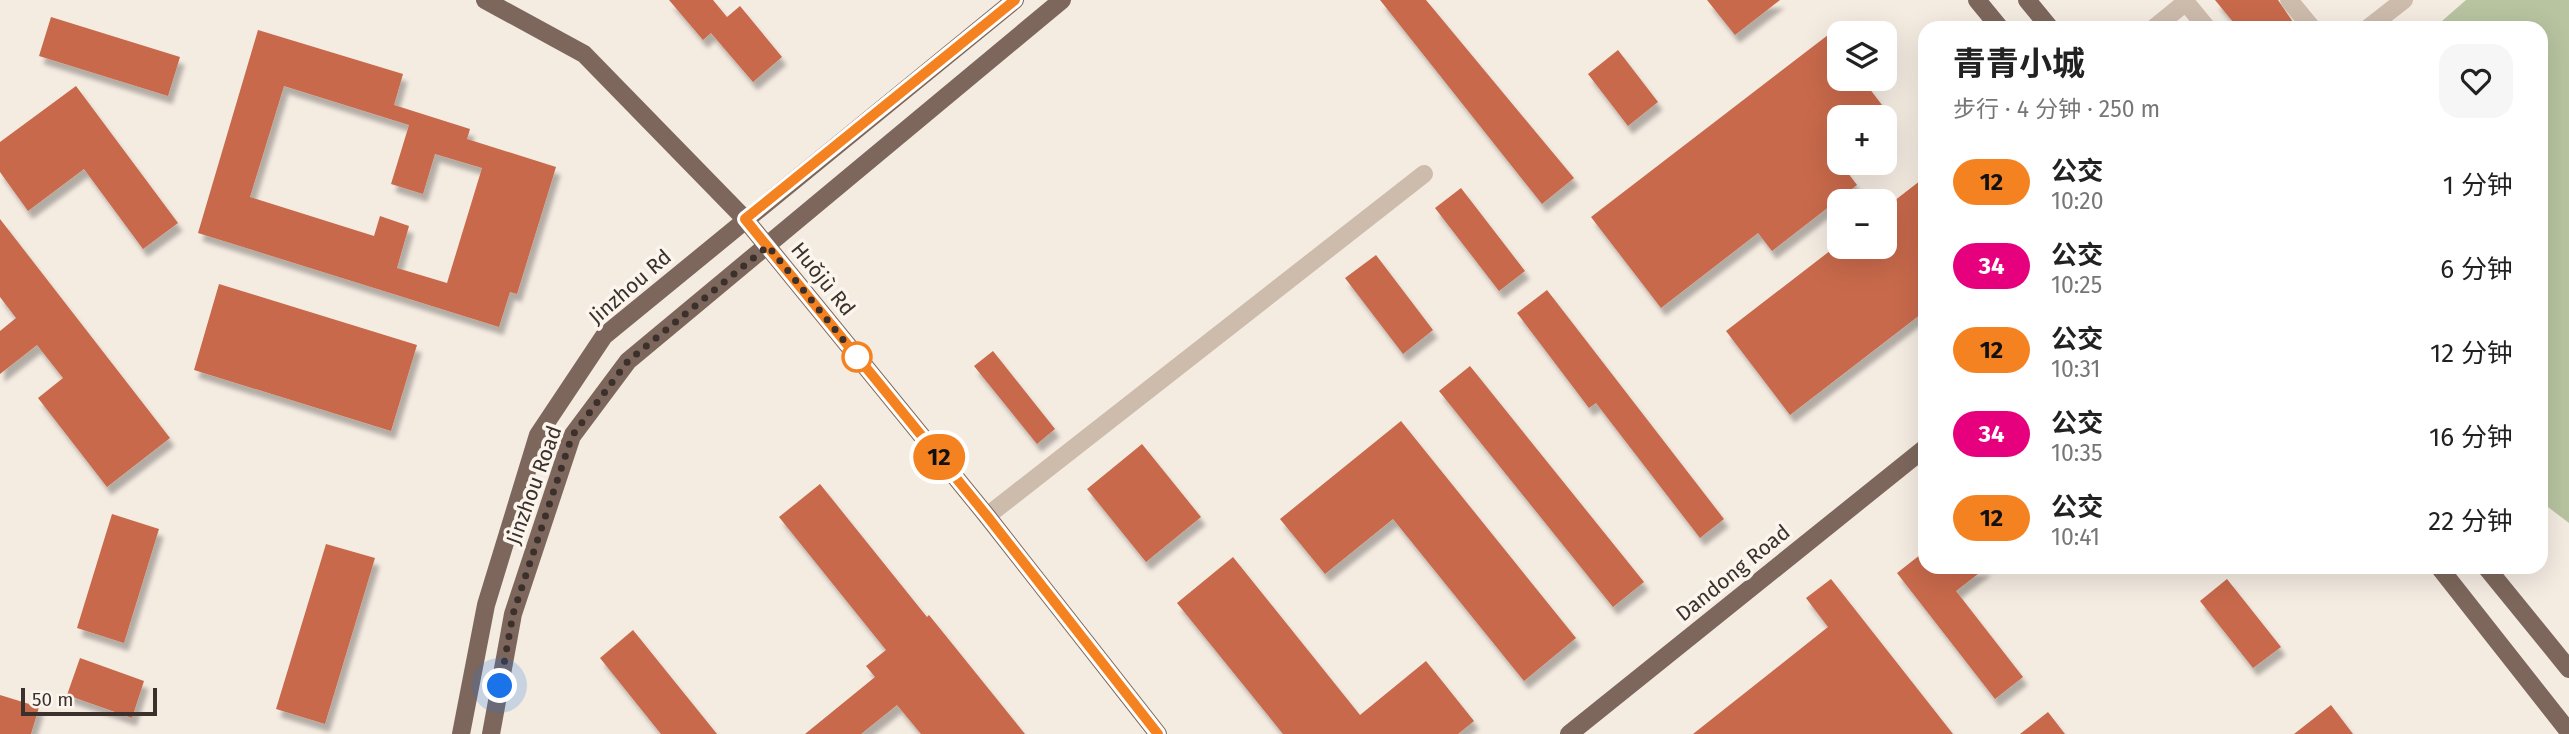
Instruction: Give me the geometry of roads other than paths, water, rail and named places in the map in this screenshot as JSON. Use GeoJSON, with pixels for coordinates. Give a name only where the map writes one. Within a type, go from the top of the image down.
{"type":"FeatureCollection","features":[{"type":"Feature","properties":{"kind":"main road","name":"Huǒjù Rd"},"geometry":{"type":"LineString","coordinates":[[485,0],[584,54],[745,219],[987,516],[1158,734]]}},
{"type":"Feature","properties":{"kind":"main road","name":"Jinzhou Rd"},"geometry":{"type":"LineString","coordinates":[[461,734],[486,605],[538,435],[604,336],[1015,0]]}},
{"type":"Feature","properties":{"kind":"main road"},"geometry":{"type":"LineString","coordinates":[[768,246],[1062,0]]}},
{"type":"Feature","properties":{"kind":"main road"},"geometry":{"type":"LineString","coordinates":[[1977,0],[1994,21]]}},
{"type":"Feature","properties":{"kind":"main road"},"geometry":{"type":"LineString","coordinates":[[2027,0],[2044,21]]}},
{"type":"Feature","properties":{"kind":"main road","name":"Jinzhou Road"},"geometry":{"type":"LineString","coordinates":[[491,734],[513,614],[572,436],[628,361],[768,246]]}},
{"type":"Feature","properties":{"kind":"main road","name":"Dandong Road"},"geometry":{"type":"LineString","coordinates":[[1569,734],[1918,454]]}},
{"type":"Feature","properties":{"kind":"main road"},"geometry":{"type":"LineString","coordinates":[[2445,574],[2569,732]]}},
{"type":"Feature","properties":{"kind":"main road"},"geometry":{"type":"LineString","coordinates":[[2492,574],[2569,669]]}},
{"type":"Feature","properties":{"kind":"street"},"geometry":{"type":"LineString","coordinates":[[2289,0],[2306,21]]}},
{"type":"Feature","properties":{"kind":"street"},"geometry":{"type":"LineString","coordinates":[[2377,21],[2404,0]]}},
{"type":"Feature","properties":{"kind":"street"},"geometry":{"type":"LineString","coordinates":[[2162,21],[2185,1],[2201,21]]}},
{"type":"Feature","properties":{"kind":"street"},"geometry":{"type":"LineString","coordinates":[[987,516],[1424,174]]}}]}
